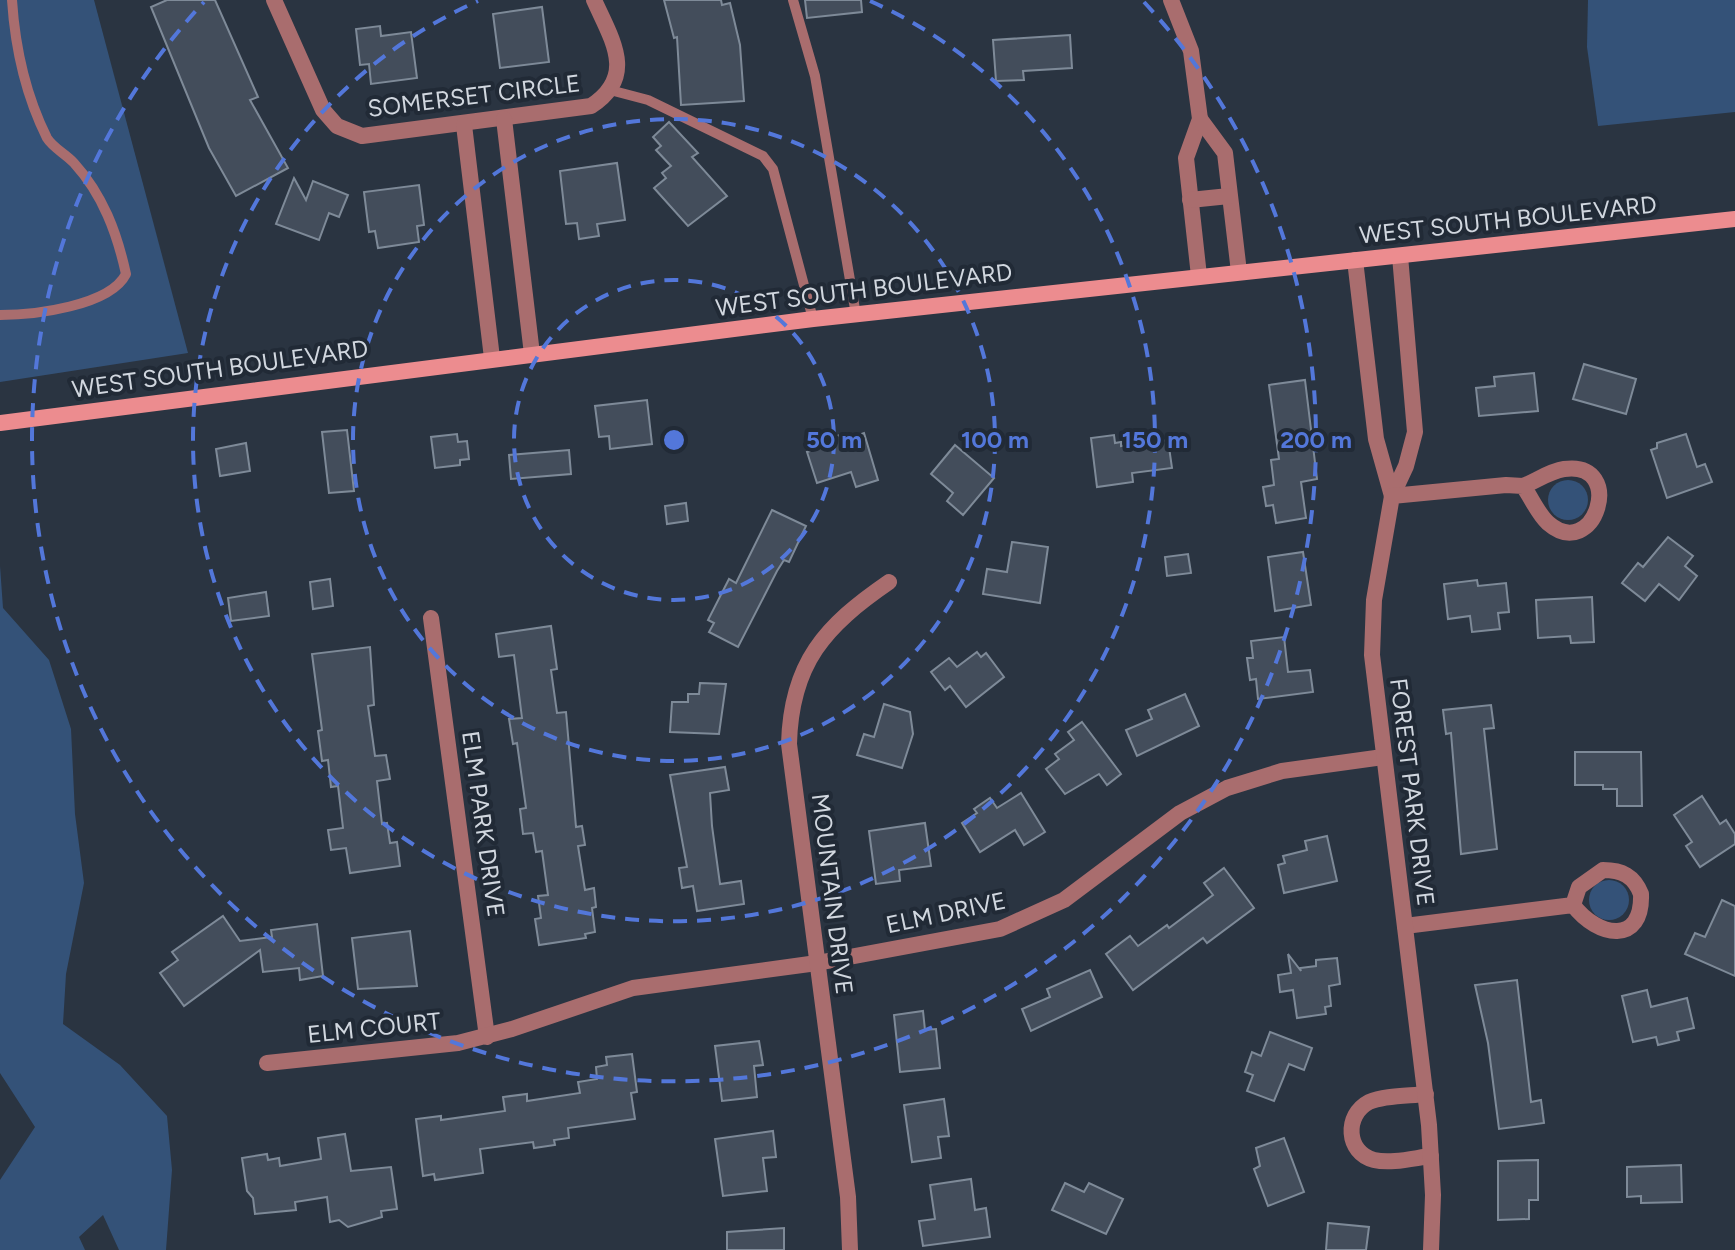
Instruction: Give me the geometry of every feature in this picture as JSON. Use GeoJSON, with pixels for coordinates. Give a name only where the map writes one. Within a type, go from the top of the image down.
{"type":"FeatureCollection","features":[{"type":"Feature","properties":{"kind":"main road","name":"WEST SOUTH BOULEVARD"},"geometry":{"type":"LineString","coordinates":[[0,423],[813,319],[1735,219]]}},
{"type":"Feature","properties":{"kind":"street","name":"SOMERSET CIRCLE"},"geometry":{"type":"LineString","coordinates":[[274,0],[323,110],[337,126],[362,136],[576,111],[591,106],[610,90],[617,77],[617,56],[594,0]]}},
{"type":"Feature","properties":{"kind":"street"},"geometry":{"type":"LineString","coordinates":[[1171,0],[1191,51],[1200,119],[1186,158],[1199,276]]}},
{"type":"Feature","properties":{"kind":"street"},"geometry":{"type":"LineString","coordinates":[[504,119],[532,354]]}},
{"type":"Feature","properties":{"kind":"street"},"geometry":{"type":"LineString","coordinates":[[1200,119],[1225,153],[1239,272]]}},
{"type":"Feature","properties":{"kind":"street"},"geometry":{"type":"LineString","coordinates":[[464,125],[492,358]]}},
{"type":"Feature","properties":{"kind":"street"},"geometry":{"type":"LineString","coordinates":[[1190,200],[1229,196]]}},
{"type":"Feature","properties":{"kind":"street","name":"FOREST PARK DRIVE"},"geometry":{"type":"LineString","coordinates":[[1400,256],[1415,432],[1406,466],[1392,496],[1372,627],[1383,757],[1426,1094],[1431,1156],[1431,1250]]}},
{"type":"Feature","properties":{"kind":"street","name":"FOREST PARK DRIVE"},"geometry":{"type":"LineString","coordinates":[[1355,260],[1376,439],[1392,496]]}},
{"type":"Feature","properties":{"kind":"street"},"geometry":{"type":"LineString","coordinates":[[1392,496],[1523,486],[1558,470],[1577,470],[1595,481],[1599,490],[1599,509],[1595,518],[1578,530],[1557,529],[1548,523],[1523,486]]}},
{"type":"Feature","properties":{"kind":"street","name":"MOUNTAIN DRIVE"},"geometry":{"type":"LineString","coordinates":[[850,1250],[848,1197],[789,744],[790,715],[801,673],[826,632],[853,607],[889,582]]}},
{"type":"Feature","properties":{"kind":"street","name":"ELM PARK DRIVE"},"geometry":{"type":"LineString","coordinates":[[431,618],[487,1037]]}},
{"type":"Feature","properties":{"kind":"street","name":"ELM DRIVE"},"geometry":{"type":"LineString","coordinates":[[487,1037],[633,988],[817,963],[980,934],[1023,921],[1064,900],[1180,813],[1227,788],[1282,771],[1383,757]]}},
{"type":"Feature","properties":{"kind":"street"},"geometry":{"type":"LineString","coordinates":[[1603,870],[1622,872],[1631,877],[1641,894],[1635,919],[1623,929],[1613,932],[1594,928],[1573,905],[1579,887],[1603,870]]}},
{"type":"Feature","properties":{"kind":"street"},"geometry":{"type":"LineString","coordinates":[[1405,926],[1573,905]]}},
{"type":"Feature","properties":{"kind":"street","name":"ELM COURT"},"geometry":{"type":"LineString","coordinates":[[267,1063],[338,1059],[487,1037]]}},
{"type":"Feature","properties":{"kind":"street"},"geometry":{"type":"LineString","coordinates":[[1426,1094],[1367,1103],[1357,1112],[1351,1131],[1358,1149],[1374,1160],[1431,1156]]}},
{"type":"Feature","properties":{"kind":"lane"},"geometry":{"type":"LineString","coordinates":[[0,315],[54,310],[93,298],[119,287],[126,274],[113,222],[75,164],[48,141],[24,76],[14,30],[12,0]]}},
{"type":"Feature","properties":{"kind":"lane"},"geometry":{"type":"LineString","coordinates":[[793,0],[815,76],[856,315]]}},
{"type":"Feature","properties":{"kind":"lane"},"geometry":{"type":"LineString","coordinates":[[610,90],[648,100],[763,156],[773,169],[813,319]]}},
{"type":"Feature","properties":{"kind":"shaded area"},"geometry":{"type":"Polygon","coordinates":[[[0,0],[94,0],[188,353],[0,382],[0,0]]]}},
{"type":"Feature","properties":{"kind":"shaded area"},"geometry":{"type":"Polygon","coordinates":[[[1588,0],[1735,0],[1735,112],[1598,126],[1587,47],[1588,0]]]}},
{"type":"Feature","properties":{"kind":"shaded area"},"geometry":{"type":"Polygon","coordinates":[[[1568,480],[1582,486],[1588,500],[1582,514],[1568,520],[1554,514],[1548,500],[1554,486],[1568,480]]]}},
{"type":"Feature","properties":{"kind":"shaded area"},"geometry":{"type":"Polygon","coordinates":[[[0,566],[3,608],[49,660],[71,729],[75,814],[84,883],[66,974],[63,1024],[120,1065],[167,1116],[172,1170],[166,1250],[119,1250],[103,1215],[79,1237],[85,1250],[0,1250],[0,1180],[35,1127],[0,1073],[0,566]]]}},
{"type":"Feature","properties":{"kind":"shaded area"},"geometry":{"type":"Polygon","coordinates":[[[1609,880],[1623,886],[1629,900],[1623,914],[1609,920],[1595,914],[1589,900],[1595,886],[1609,880]]]}},
{"type":"Feature","properties":{"kind":"building"},"geometry":{"type":"Polygon","coordinates":[[[167,0],[215,0],[258,97],[250,100],[288,168],[236,196],[209,148],[151,7],[167,0]]]}},
{"type":"Feature","properties":{"kind":"building"},"geometry":{"type":"Polygon","coordinates":[[[664,0],[721,0],[722,5],[730,3],[740,45],[744,101],[681,105],[677,37],[674,38],[664,0]]]}},
{"type":"Feature","properties":{"kind":"building"},"geometry":{"type":"Polygon","coordinates":[[[805,0],[861,0],[862,12],[807,18],[805,0]]]}},
{"type":"Feature","properties":{"kind":"building"},"geometry":{"type":"Polygon","coordinates":[[[542,7],[549,62],[500,68],[493,14],[542,7]]]}},
{"type":"Feature","properties":{"kind":"building"},"geometry":{"type":"Polygon","coordinates":[[[380,26],[381,36],[411,32],[417,78],[371,84],[369,64],[360,65],[356,29],[380,26]]]}},
{"type":"Feature","properties":{"kind":"building"},"geometry":{"type":"Polygon","coordinates":[[[1070,35],[1072,68],[1023,71],[1024,80],[996,81],[993,40],[1070,35]]]}},
{"type":"Feature","properties":{"kind":"building"},"geometry":{"type":"Polygon","coordinates":[[[669,122],[698,153],[692,157],[727,196],[688,226],[654,188],[666,178],[662,173],[671,166],[656,150],[661,146],[653,137],[669,122]]]}},
{"type":"Feature","properties":{"kind":"building"},"geometry":{"type":"Polygon","coordinates":[[[617,163],[625,220],[597,224],[599,236],[579,239],[577,223],[566,224],[560,171],[617,163]]]}},
{"type":"Feature","properties":{"kind":"building"},"geometry":{"type":"Polygon","coordinates":[[[294,178],[306,200],[313,181],[348,195],[339,217],[329,213],[319,240],[276,224],[294,178]]]}},
{"type":"Feature","properties":{"kind":"building"},"geometry":{"type":"Polygon","coordinates":[[[419,185],[424,225],[417,226],[419,242],[378,248],[375,231],[369,232],[364,192],[419,185]]]}},
{"type":"Feature","properties":{"kind":"building"},"geometry":{"type":"Polygon","coordinates":[[[1584,364],[1636,379],[1626,414],[1573,399],[1584,364]]]}},
{"type":"Feature","properties":{"kind":"building"},"geometry":{"type":"Polygon","coordinates":[[[1534,373],[1538,411],[1479,416],[1476,388],[1495,386],[1494,377],[1534,373]]]}},
{"type":"Feature","properties":{"kind":"building"},"geometry":{"type":"Polygon","coordinates":[[[1305,380],[1317,479],[1301,482],[1306,518],[1276,523],[1273,505],[1266,506],[1263,487],[1274,485],[1271,460],[1279,459],[1269,385],[1305,380]]]}},
{"type":"Feature","properties":{"kind":"building"},"geometry":{"type":"Polygon","coordinates":[[[647,400],[652,444],[610,449],[609,436],[599,437],[595,406],[647,400]]]}},
{"type":"Feature","properties":{"kind":"building"},"geometry":{"type":"Polygon","coordinates":[[[347,430],[354,491],[329,493],[322,432],[347,430]]]}},
{"type":"Feature","properties":{"kind":"building"},"geometry":{"type":"Polygon","coordinates":[[[864,433],[878,480],[856,487],[851,472],[817,483],[807,452],[822,447],[821,441],[840,435],[842,441],[864,433]]]}},
{"type":"Feature","properties":{"kind":"building"},"geometry":{"type":"Polygon","coordinates":[[[457,434],[458,442],[467,441],[469,459],[460,460],[460,465],[435,468],[431,437],[457,434]]]}},
{"type":"Feature","properties":{"kind":"building"},"geometry":{"type":"Polygon","coordinates":[[[1686,434],[1697,467],[1705,464],[1712,482],[1667,498],[1651,450],[1657,448],[1657,443],[1686,434]]]}},
{"type":"Feature","properties":{"kind":"building"},"geometry":{"type":"Polygon","coordinates":[[[1114,435],[1115,443],[1121,442],[1121,446],[1168,440],[1172,468],[1132,473],[1133,482],[1097,487],[1091,438],[1114,435]]]}},
{"type":"Feature","properties":{"kind":"building"},"geometry":{"type":"Polygon","coordinates":[[[246,443],[250,471],[220,476],[216,449],[246,443]]]}},
{"type":"Feature","properties":{"kind":"building"},"geometry":{"type":"Polygon","coordinates":[[[955,445],[994,478],[963,515],[947,501],[953,493],[931,474],[955,445]]]}},
{"type":"Feature","properties":{"kind":"building"},"geometry":{"type":"Polygon","coordinates":[[[569,450],[571,474],[511,479],[509,455],[569,450]]]}},
{"type":"Feature","properties":{"kind":"building"},"geometry":{"type":"Polygon","coordinates":[[[686,503],[688,521],[667,524],[665,506],[686,503]]]}},
{"type":"Feature","properties":{"kind":"building"},"geometry":{"type":"Polygon","coordinates":[[[772,510],[806,526],[789,562],[784,560],[777,571],[738,647],[709,632],[714,623],[708,620],[729,579],[736,583],[772,510]]]}},
{"type":"Feature","properties":{"kind":"building"},"geometry":{"type":"Polygon","coordinates":[[[1668,537],[1693,556],[1685,566],[1697,576],[1679,600],[1659,584],[1645,601],[1622,583],[1638,563],[1643,567],[1668,537]]]}},
{"type":"Feature","properties":{"kind":"building"},"geometry":{"type":"Polygon","coordinates":[[[1012,542],[1048,547],[1040,603],[983,594],[987,569],[1007,572],[1012,542]]]}},
{"type":"Feature","properties":{"kind":"building"},"geometry":{"type":"Polygon","coordinates":[[[1303,552],[1311,605],[1275,611],[1268,557],[1303,552]]]}},
{"type":"Feature","properties":{"kind":"building"},"geometry":{"type":"Polygon","coordinates":[[[1188,554],[1191,573],[1167,576],[1165,557],[1188,554]]]}},
{"type":"Feature","properties":{"kind":"building"},"geometry":{"type":"Polygon","coordinates":[[[330,579],[333,606],[313,609],[310,582],[330,579]]]}},
{"type":"Feature","properties":{"kind":"building"},"geometry":{"type":"Polygon","coordinates":[[[1477,580],[1478,586],[1506,583],[1509,612],[1498,613],[1500,629],[1472,632],[1470,616],[1448,619],[1444,584],[1477,580]]]}},
{"type":"Feature","properties":{"kind":"building"},"geometry":{"type":"Polygon","coordinates":[[[266,592],[269,616],[231,621],[228,598],[266,592]]]}},
{"type":"Feature","properties":{"kind":"building"},"geometry":{"type":"Polygon","coordinates":[[[1592,597],[1594,642],[1571,643],[1570,636],[1538,638],[1536,600],[1592,597]]]}},
{"type":"Feature","properties":{"kind":"building"},"geometry":{"type":"Polygon","coordinates":[[[551,626],[557,669],[551,670],[557,713],[566,712],[576,827],[582,826],[585,845],[578,846],[585,890],[594,888],[596,907],[592,908],[595,932],[585,934],[586,938],[539,945],[535,919],[541,918],[538,896],[548,895],[542,851],[536,852],[533,833],[523,834],[520,809],[526,808],[517,743],[513,744],[509,719],[522,718],[514,655],[499,657],[496,634],[551,626]]]}},
{"type":"Feature","properties":{"kind":"building"},"geometry":{"type":"Polygon","coordinates":[[[1284,637],[1288,672],[1310,670],[1313,692],[1258,699],[1256,679],[1250,680],[1247,658],[1253,658],[1251,641],[1284,637]]]}},
{"type":"Feature","properties":{"kind":"building"},"geometry":{"type":"Polygon","coordinates":[[[370,647],[374,705],[368,706],[375,756],[386,755],[390,779],[377,781],[382,824],[387,823],[390,843],[397,842],[400,866],[350,873],[346,848],[331,850],[328,830],[343,828],[338,786],[331,787],[328,760],[322,761],[318,731],[322,730],[312,654],[370,647]]]}},
{"type":"Feature","properties":{"kind":"building"},"geometry":{"type":"Polygon","coordinates":[[[977,652],[981,657],[986,653],[1004,677],[966,707],[950,686],[945,690],[931,672],[949,658],[957,667],[977,652]]]}},
{"type":"Feature","properties":{"kind":"building"},"geometry":{"type":"Polygon","coordinates":[[[700,683],[726,684],[719,734],[670,732],[672,702],[688,702],[688,694],[699,694],[700,683]]]}},
{"type":"Feature","properties":{"kind":"building"},"geometry":{"type":"Polygon","coordinates":[[[1185,694],[1199,726],[1137,756],[1126,730],[1152,719],[1148,710],[1185,694]]]}},
{"type":"Feature","properties":{"kind":"building"},"geometry":{"type":"Polygon","coordinates":[[[884,704],[910,712],[913,734],[902,768],[857,755],[864,734],[874,737],[884,704]]]}},
{"type":"Feature","properties":{"kind":"building"},"geometry":{"type":"Polygon","coordinates":[[[1491,705],[1494,728],[1484,729],[1497,849],[1461,854],[1451,733],[1446,734],[1443,710],[1491,705]]]}},
{"type":"Feature","properties":{"kind":"building"},"geometry":{"type":"Polygon","coordinates":[[[1082,722],[1121,774],[1107,785],[1099,774],[1065,794],[1046,769],[1059,759],[1055,754],[1074,740],[1068,732],[1082,722]]]}},
{"type":"Feature","properties":{"kind":"building"},"geometry":{"type":"Polygon","coordinates":[[[1575,752],[1641,752],[1642,806],[1617,806],[1617,789],[1603,789],[1603,785],[1575,785],[1575,752]]]}},
{"type":"Feature","properties":{"kind":"building"},"geometry":{"type":"Polygon","coordinates":[[[725,767],[729,790],[710,793],[720,884],[741,881],[744,904],[697,911],[693,886],[682,888],[679,868],[687,867],[670,775],[725,767]]]}},
{"type":"Feature","properties":{"kind":"building"},"geometry":{"type":"Polygon","coordinates":[[[1021,793],[1045,832],[1024,845],[1015,830],[980,852],[962,823],[977,813],[974,809],[990,798],[997,808],[1021,793]]]}},
{"type":"Feature","properties":{"kind":"building"},"geometry":{"type":"Polygon","coordinates":[[[1702,796],[1720,824],[1726,820],[1735,834],[1735,844],[1700,867],[1686,846],[1692,842],[1674,815],[1702,796]]]}},
{"type":"Feature","properties":{"kind":"building"},"geometry":{"type":"Polygon","coordinates":[[[925,823],[931,866],[899,870],[900,881],[876,884],[869,831],[925,823]]]}},
{"type":"Feature","properties":{"kind":"building"},"geometry":{"type":"Polygon","coordinates":[[[1327,836],[1337,881],[1284,893],[1278,865],[1285,863],[1283,856],[1307,850],[1305,841],[1327,836]]]}},
{"type":"Feature","properties":{"kind":"building"},"geometry":{"type":"Polygon","coordinates":[[[1224,868],[1254,908],[1207,943],[1203,938],[1133,990],[1106,954],[1130,936],[1138,946],[1167,925],[1169,928],[1213,895],[1204,883],[1224,868]]]}},
{"type":"Feature","properties":{"kind":"building"},"geometry":{"type":"Polygon","coordinates":[[[1722,900],[1735,906],[1735,976],[1685,954],[1695,933],[1705,937],[1722,900]]]}},
{"type":"Feature","properties":{"kind":"building"},"geometry":{"type":"Polygon","coordinates":[[[223,916],[240,941],[272,937],[271,930],[317,924],[323,976],[300,980],[299,968],[263,972],[260,950],[184,1006],[160,973],[178,960],[172,952],[223,916]]]}},
{"type":"Feature","properties":{"kind":"building"},"geometry":{"type":"Polygon","coordinates":[[[410,931],[417,986],[358,989],[352,938],[410,931]]]}},
{"type":"Feature","properties":{"kind":"building"},"geometry":{"type":"Polygon","coordinates":[[[1288,954],[1301,971],[1300,968],[1316,966],[1316,960],[1337,958],[1340,984],[1329,986],[1331,1006],[1325,1007],[1326,1014],[1297,1018],[1293,990],[1280,992],[1278,975],[1291,973],[1288,954]]]}},
{"type":"Feature","properties":{"kind":"building"},"geometry":{"type":"Polygon","coordinates":[[[1090,970],[1102,997],[1031,1031],[1022,1009],[1050,997],[1047,989],[1090,970]]]}},
{"type":"Feature","properties":{"kind":"building"},"geometry":{"type":"Polygon","coordinates":[[[1517,980],[1531,1102],[1541,1100],[1544,1123],[1499,1129],[1488,1043],[1475,985],[1517,980]]]}},
{"type":"Feature","properties":{"kind":"building"},"geometry":{"type":"Polygon","coordinates":[[[1647,990],[1651,1007],[1687,998],[1694,1028],[1677,1032],[1679,1040],[1658,1045],[1656,1037],[1633,1042],[1622,996],[1647,990]]]}},
{"type":"Feature","properties":{"kind":"building"},"geometry":{"type":"Polygon","coordinates":[[[923,1011],[925,1030],[936,1029],[940,1068],[900,1072],[894,1015],[923,1011]]]}},
{"type":"Feature","properties":{"kind":"building"},"geometry":{"type":"Polygon","coordinates":[[[1270,1032],[1312,1048],[1304,1070],[1289,1064],[1274,1101],[1247,1091],[1253,1075],[1245,1072],[1252,1052],[1261,1056],[1270,1032]]]}},
{"type":"Feature","properties":{"kind":"building"},"geometry":{"type":"Polygon","coordinates":[[[759,1041],[763,1065],[754,1066],[757,1097],[722,1101],[715,1046],[759,1041]]]}},
{"type":"Feature","properties":{"kind":"building"},"geometry":{"type":"Polygon","coordinates":[[[632,1054],[637,1092],[631,1093],[635,1119],[568,1128],[569,1138],[554,1140],[555,1145],[534,1148],[533,1142],[480,1149],[483,1173],[435,1180],[434,1174],[423,1176],[416,1119],[441,1116],[441,1120],[505,1111],[503,1097],[527,1094],[527,1101],[580,1093],[578,1082],[597,1079],[596,1067],[607,1065],[606,1057],[632,1054]]]}},
{"type":"Feature","properties":{"kind":"building"},"geometry":{"type":"Polygon","coordinates":[[[944,1099],[949,1136],[938,1137],[941,1158],[912,1162],[904,1105],[944,1099]]]}},
{"type":"Feature","properties":{"kind":"building"},"geometry":{"type":"Polygon","coordinates":[[[773,1131],[776,1157],[763,1158],[767,1191],[723,1196],[715,1139],[773,1131]]]}},
{"type":"Feature","properties":{"kind":"building"},"geometry":{"type":"Polygon","coordinates":[[[345,1134],[351,1171],[391,1167],[397,1209],[381,1211],[382,1217],[348,1227],[339,1220],[330,1222],[327,1197],[295,1202],[296,1210],[255,1214],[253,1198],[247,1191],[242,1158],[267,1154],[268,1160],[279,1158],[280,1166],[321,1159],[318,1138],[345,1134]]]}},
{"type":"Feature","properties":{"kind":"building"},"geometry":{"type":"Polygon","coordinates":[[[1284,1138],[1304,1192],[1268,1206],[1254,1169],[1260,1166],[1256,1148],[1284,1138]]]}},
{"type":"Feature","properties":{"kind":"building"},"geometry":{"type":"Polygon","coordinates":[[[1538,1160],[1538,1200],[1529,1200],[1529,1219],[1498,1220],[1498,1161],[1538,1160]]]}},
{"type":"Feature","properties":{"kind":"building"},"geometry":{"type":"Polygon","coordinates":[[[1681,1165],[1682,1202],[1641,1203],[1641,1196],[1627,1197],[1627,1167],[1681,1165]]]}},
{"type":"Feature","properties":{"kind":"building"},"geometry":{"type":"Polygon","coordinates":[[[971,1179],[975,1210],[986,1208],[990,1237],[923,1246],[919,1221],[935,1219],[930,1185],[971,1179]]]}},
{"type":"Feature","properties":{"kind":"building"},"geometry":{"type":"Polygon","coordinates":[[[1065,1183],[1084,1192],[1089,1183],[1123,1199],[1106,1234],[1052,1210],[1065,1183]]]}},
{"type":"Feature","properties":{"kind":"building"},"geometry":{"type":"Polygon","coordinates":[[[1328,1223],[1369,1227],[1366,1250],[1326,1250],[1328,1223]]]}},
{"type":"Feature","properties":{"kind":"building"},"geometry":{"type":"Polygon","coordinates":[[[784,1228],[784,1250],[727,1250],[727,1232],[784,1228]]]}}]}
